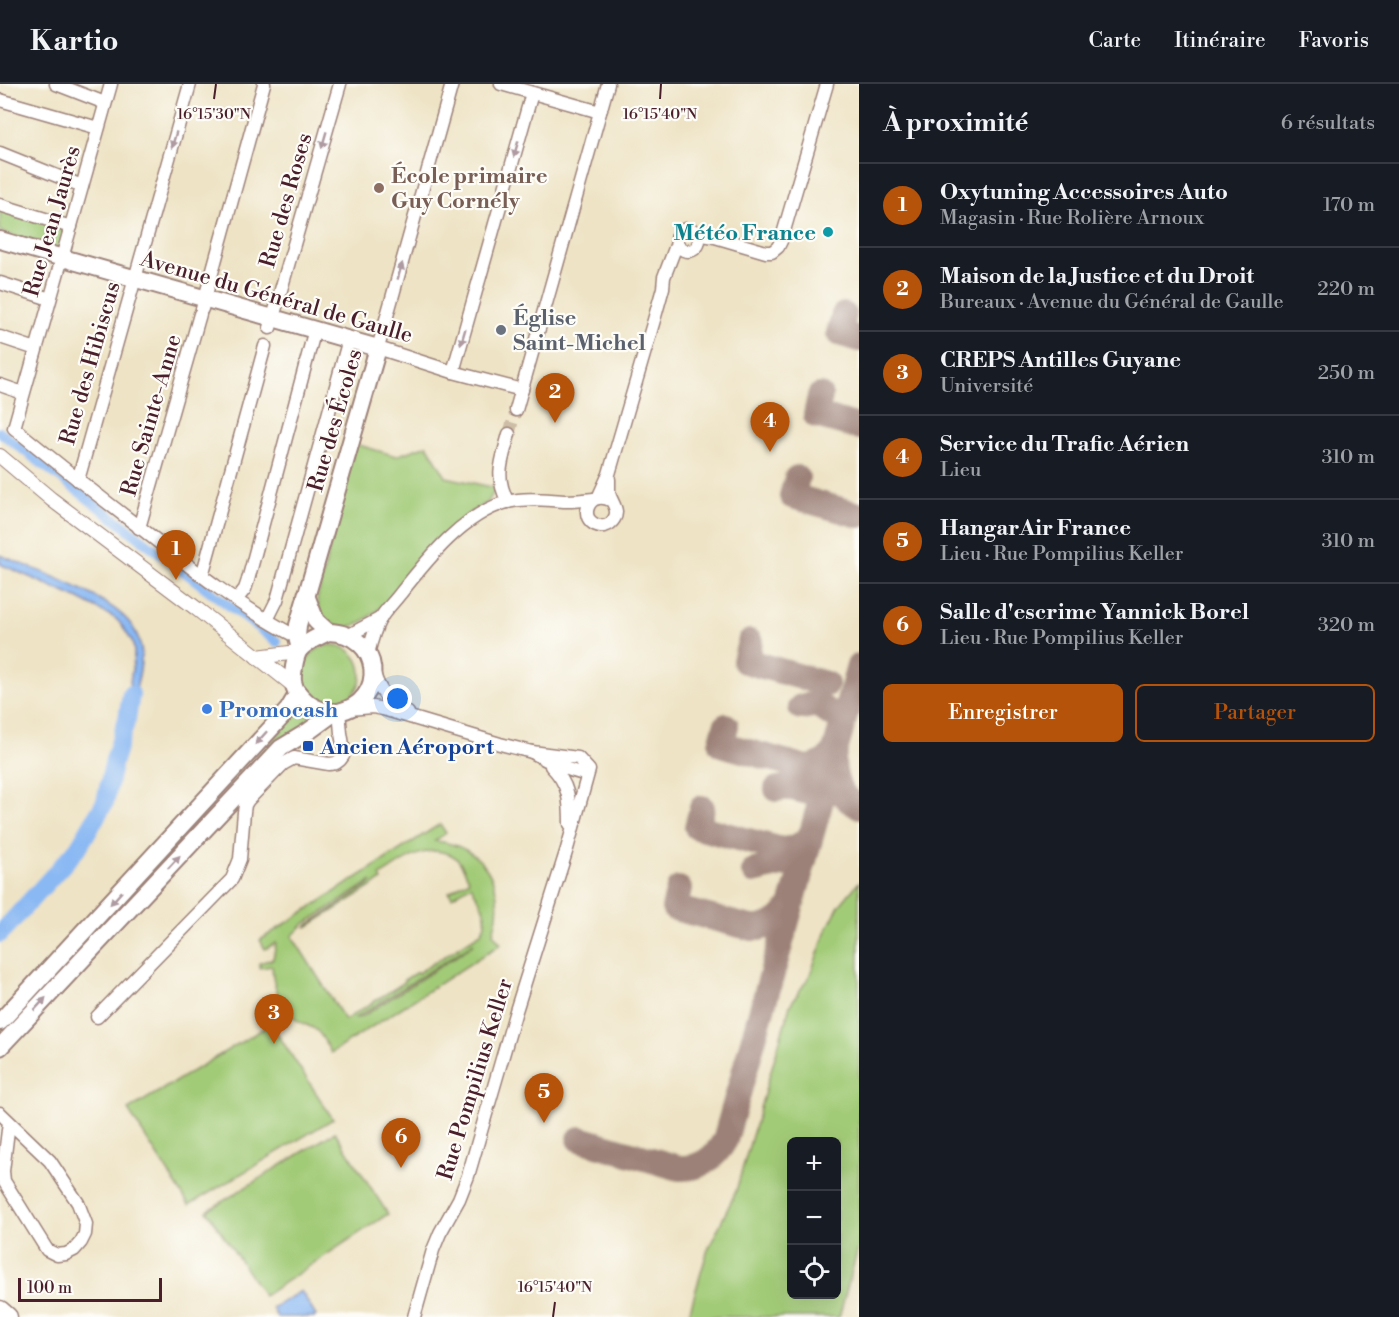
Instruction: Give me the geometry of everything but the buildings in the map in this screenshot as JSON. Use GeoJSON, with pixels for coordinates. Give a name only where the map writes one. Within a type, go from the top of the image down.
{"type":"FeatureCollection","features":[{"type":"Feature","properties":{"kind":"main road","name":"Avenue du Général de Gaulle"},"geometry":{"type":"LineString","coordinates":[[0,240],[135,279],[202,307],[315,329],[378,348]]}},
{"type":"Feature","properties":{"kind":"main road","name":"Rue des Écoles"},"geometry":{"type":"LineString","coordinates":[[299,646],[298,625],[378,348]]}},
{"type":"Feature","properties":{"kind":"main road"},"geometry":{"type":"LineString","coordinates":[[306,595],[316,621],[328,632]]}},
{"type":"Feature","properties":{"kind":"main road"},"geometry":{"type":"LineString","coordinates":[[0,1022],[288,710],[296,689],[294,670],[299,646],[328,632],[349,635],[360,643],[368,654],[373,671],[366,694],[358,703],[280,748],[0,1047]]}},
{"type":"Feature","properties":{"kind":"main road"},"geometry":{"type":"LineString","coordinates":[[296,689],[311,706],[322,711],[341,711]]}},
{"type":"Feature","properties":{"kind":"main road"},"geometry":{"type":"LineString","coordinates":[[0,1310],[8,1317]]}},
{"type":"Feature","properties":{"kind":"street"},"geometry":{"type":"LineString","coordinates":[[56,84],[105,104]]}},
{"type":"Feature","properties":{"kind":"street","name":"Rue Jean Jaurès"},"geometry":{"type":"LineString","coordinates":[[78,480],[14,428],[111,84]]}},
{"type":"Feature","properties":{"kind":"street","name":"Rue des Hibiscus"},"geometry":{"type":"LineString","coordinates":[[78,480],[190,84]]}},
{"type":"Feature","properties":{"kind":"street","name":"Rue Sainte-Anne"},"geometry":{"type":"LineString","coordinates":[[139,528],[264,84]]}},
{"type":"Feature","properties":{"kind":"street","name":"Rue des Roses"},"geometry":{"type":"LineString","coordinates":[[272,322],[340,84]]}},
{"type":"Feature","properties":{"kind":"street","name":"Rue des Écoles"},"geometry":{"type":"LineString","coordinates":[[378,348],[452,84]]}},
{"type":"Feature","properties":{"kind":"street"},"geometry":{"type":"LineString","coordinates":[[501,84],[600,112]]}},
{"type":"Feature","properties":{"kind":"street"},"geometry":{"type":"LineString","coordinates":[[516,410],[608,84]]}},
{"type":"Feature","properties":{"kind":"street"},"geometry":{"type":"LineString","coordinates":[[677,243],[681,249],[716,237],[769,252],[778,247],[827,84]]}},
{"type":"Feature","properties":{"kind":"street"},"geometry":{"type":"LineString","coordinates":[[453,372],[532,93]]}},
{"type":"Feature","properties":{"kind":"street"},"geometry":{"type":"LineString","coordinates":[[0,100],[98,128]]}},
{"type":"Feature","properties":{"kind":"street"},"geometry":{"type":"LineString","coordinates":[[0,153],[82,186]]}},
{"type":"Feature","properties":{"kind":"street"},"geometry":{"type":"LineString","coordinates":[[0,205],[71,227]]}},
{"type":"Feature","properties":{"kind":"street"},"geometry":{"type":"LineString","coordinates":[[609,474],[609,493],[616,514],[607,525],[598,526],[590,520],[587,513],[588,507],[596,499],[609,474],[663,288],[664,277],[678,236],[683,231],[690,230],[694,244]]}},
{"type":"Feature","properties":{"kind":"street"},"geometry":{"type":"LineString","coordinates":[[663,288],[682,257],[694,244]]}},
{"type":"Feature","properties":{"kind":"street"},"geometry":{"type":"LineString","coordinates":[[0,283],[50,299]]}},
{"type":"Feature","properties":{"kind":"street"},"geometry":{"type":"LineString","coordinates":[[236,600],[245,589],[248,580],[315,329]]}},
{"type":"Feature","properties":{"kind":"street"},"geometry":{"type":"LineString","coordinates":[[0,337],[36,349]]}},
{"type":"Feature","properties":{"kind":"street"},"geometry":{"type":"LineString","coordinates":[[267,620],[277,600],[349,339]]}},
{"type":"Feature","properties":{"kind":"street"},"geometry":{"type":"LineString","coordinates":[[202,576],[265,346]]}},
{"type":"Feature","properties":{"kind":"street","name":"Avenue du Général de Gaulle"},"geometry":{"type":"LineString","coordinates":[[378,348],[453,372],[522,390]]}},
{"type":"Feature","properties":{"kind":"street"},"geometry":{"type":"LineString","coordinates":[[0,385],[23,393]]}},
{"type":"Feature","properties":{"kind":"street"},"geometry":{"type":"LineString","coordinates":[[508,502],[502,490],[500,466],[509,434]]}},
{"type":"Feature","properties":{"kind":"street"},"geometry":{"type":"LineString","coordinates":[[0,456],[51,499],[197,609],[296,689]]}},
{"type":"Feature","properties":{"kind":"street"},"geometry":{"type":"LineString","coordinates":[[78,480],[202,576],[267,620],[299,646]]}},
{"type":"Feature","properties":{"kind":"street"},"geometry":{"type":"LineString","coordinates":[[368,654],[372,637],[381,618],[421,567],[452,535],[475,517],[508,502],[531,498],[567,501],[608,499],[612,501]]}},
{"type":"Feature","properties":{"kind":"street"},"geometry":{"type":"LineString","coordinates":[[567,501],[587,513]]}},
{"type":"Feature","properties":{"kind":"street"},"geometry":{"type":"LineString","coordinates":[[349,635],[381,618]]}},
{"type":"Feature","properties":{"kind":"street"},"geometry":{"type":"LineString","coordinates":[[257,657],[299,646]]}},
{"type":"Feature","properties":{"kind":"street"},"geometry":{"type":"LineString","coordinates":[[373,671],[377,685],[387,698],[419,720]]}},
{"type":"Feature","properties":{"kind":"street"},"geometry":{"type":"LineString","coordinates":[[97,1017],[232,879],[240,859],[244,812],[248,800],[289,760],[294,758],[329,764],[340,760],[344,751],[340,733],[341,711],[373,707],[532,752],[578,758],[588,772]]}},
{"type":"Feature","properties":{"kind":"street"},"geometry":{"type":"LineString","coordinates":[[532,752],[567,770],[588,772]]}},
{"type":"Feature","properties":{"kind":"street","name":"Rue Pompilius Keller"},"geometry":{"type":"LineString","coordinates":[[547,761],[559,774],[568,792],[570,828],[567,849]]}},
{"type":"Feature","properties":{"kind":"street","name":"Rue Pompilius Keller"},"geometry":{"type":"LineString","coordinates":[[414,1317],[433,1250],[468,1176],[588,772]]}},
{"type":"Feature","properties":{"kind":"street"},"geometry":{"type":"LineString","coordinates":[[0,1113],[51,1161],[78,1203],[86,1224],[85,1234],[74,1250],[66,1254],[57,1255],[47,1250],[4,1181],[3,1171],[9,1122]]}},
{"type":"Feature","properties":{"kind":"green space"},"geometry":{"type":"Polygon","coordinates":[[[0,208],[65,227],[59,248],[0,232],[0,208]]]}},
{"type":"Feature","properties":{"kind":"green space"},"geometry":{"type":"Polygon","coordinates":[[[355,444],[396,456],[427,445],[446,477],[496,488],[488,502],[449,530],[374,614],[355,625],[341,627],[322,617],[317,599],[355,444]]]}},
{"type":"Feature","properties":{"kind":"green space"},"geometry":{"type":"Polygon","coordinates":[[[326,645],[338,645],[353,653],[361,668],[361,680],[353,695],[338,703],[326,703],[311,695],[303,680],[303,668],[311,653],[326,645]]]}},
{"type":"Feature","properties":{"kind":"green space"},"geometry":{"type":"Polygon","coordinates":[[[297,707],[318,721],[248,772],[246,770],[284,728],[297,707]]]}},
{"type":"Feature","properties":{"kind":"green space"},"geometry":{"type":"Polygon","coordinates":[[[440,824],[446,833],[435,841],[452,844],[467,851],[488,871],[497,900],[497,916],[493,933],[501,944],[331,1053],[318,1031],[298,1021],[286,1009],[278,996],[272,966],[260,968],[259,963],[273,959],[276,943],[265,949],[260,940],[440,824]],[[435,851],[413,856],[380,876],[382,880],[307,927],[372,881],[304,924],[292,936],[345,1020],[405,982],[404,980],[481,933],[485,924],[485,913],[471,885],[452,897],[449,892],[469,880],[463,867],[453,856],[435,851]],[[474,943],[354,1019],[363,1016],[474,943]]]}},
{"type":"Feature","properties":{"kind":"green space"},"geometry":{"type":"Polygon","coordinates":[[[859,882],[859,1245],[839,1317],[688,1317],[707,1252],[736,1191],[790,1005],[809,977],[828,927],[839,906],[859,882]]]}},
{"type":"Feature","properties":{"kind":"green space"},"geometry":{"type":"Polygon","coordinates":[[[271,1024],[333,1119],[189,1205],[128,1110],[271,1024]]]}},
{"type":"Feature","properties":{"kind":"green space"},"geometry":{"type":"Polygon","coordinates":[[[335,1132],[388,1214],[264,1296],[207,1211],[335,1132]]]}},
{"type":"Feature","properties":{"kind":"water"},"geometry":{"type":"Polygon","coordinates":[[[0,555],[50,575],[104,602],[119,612],[131,625],[139,641],[142,654],[127,719],[134,649],[132,641],[120,623],[115,618],[77,598],[0,564],[0,555]]]}},
{"type":"Feature","properties":{"kind":"water"},"geometry":{"type":"Polygon","coordinates":[[[301,1291],[316,1316],[277,1317],[272,1308],[301,1291]]]}},
{"type":"Feature","properties":{"kind":"waterway"},"geometry":{"type":"LineString","coordinates":[[0,432],[277,642]]}},
{"type":"Feature","properties":{"kind":"waterway"},"geometry":{"type":"LineString","coordinates":[[0,934],[78,848],[105,802],[114,760],[127,719],[131,694]]}},
{"type":"Feature","properties":{"kind":"taxiway"},"geometry":{"type":"LineString","coordinates":[[844,315],[839,333],[859,339]]}},
{"type":"Feature","properties":{"kind":"taxiway"},"geometry":{"type":"LineString","coordinates":[[820,396],[816,415],[859,427]]}},
{"type":"Feature","properties":{"kind":"taxiway"},"geometry":{"type":"LineString","coordinates":[[797,478],[792,496],[859,515]]}},
{"type":"Feature","properties":{"kind":"taxiway"},"geometry":{"type":"LineString","coordinates":[[750,642],[745,661],[826,684]]}},
{"type":"Feature","properties":{"kind":"taxiway"},"geometry":{"type":"LineString","coordinates":[[580,1139],[679,1168],[694,1167],[707,1161],[725,1140],[859,666]]}},
{"type":"Feature","properties":{"kind":"taxiway"},"geometry":{"type":"LineString","coordinates":[[801,707],[816,705],[829,713]]}},
{"type":"Feature","properties":{"kind":"taxiway"},"geometry":{"type":"LineString","coordinates":[[726,726],[721,744],[806,768],[823,763],[835,751]]}},
{"type":"Feature","properties":{"kind":"taxiway"},"geometry":{"type":"LineString","coordinates":[[833,761],[839,788],[852,803],[859,806]]}},
{"type":"Feature","properties":{"kind":"taxiway"},"geometry":{"type":"LineString","coordinates":[[777,789],[789,788],[808,792]]}},
{"type":"Feature","properties":{"kind":"taxiway"},"geometry":{"type":"LineString","coordinates":[[702,808],[697,827],[782,850],[798,846],[811,835]]}},
{"type":"Feature","properties":{"kind":"taxiway"},"geometry":{"type":"LineString","coordinates":[[754,871],[786,863]]}},
{"type":"Feature","properties":{"kind":"taxiway"},"geometry":{"type":"LineString","coordinates":[[679,889],[674,908],[751,928],[774,923],[791,906]]}},
{"type":"Feature","properties":{"kind":"tunnel"},"geometry":{"type":"LineString","coordinates":[[509,434],[516,410]]}},
{"type":"Feature","properties":{"kind":"place","name":"École primaire Guy Cornély"},"geometry":{"type":"Point","coordinates":[379,188]}},
{"type":"Feature","properties":{"kind":"place","name":"Météo France"},"geometry":{"type":"Point","coordinates":[828,232]}},
{"type":"Feature","properties":{"kind":"place","name":"Église Saint-Michel"},"geometry":{"type":"Point","coordinates":[501,330]}},
{"type":"Feature","properties":{"kind":"place","name":"Maison de la Justice et du Droit"},"geometry":{"type":"Point","coordinates":[555,423]}},
{"type":"Feature","properties":{"kind":"place","name":"Service du Trafic Aérien"},"geometry":{"type":"Point","coordinates":[770,452]}},
{"type":"Feature","properties":{"kind":"place","name":"Oxytuning Accessoires Auto"},"geometry":{"type":"Point","coordinates":[176,580]}},
{"type":"Feature","properties":{"kind":"place","name":"Promocash"},"geometry":{"type":"Point","coordinates":[207,709]}},
{"type":"Feature","properties":{"kind":"place","name":"Ancien Aéroport"},"geometry":{"type":"Point","coordinates":[308,746]}},
{"type":"Feature","properties":{"kind":"place","name":"CREPS Antilles Guyane"},"geometry":{"type":"Point","coordinates":[274,1044]}},
{"type":"Feature","properties":{"kind":"place","name":"HangarAir France"},"geometry":{"type":"Point","coordinates":[544,1123]}},
{"type":"Feature","properties":{"kind":"place","name":"Salle d'escrime Yannick Borel"},"geometry":{"type":"Point","coordinates":[401,1168]}}]}
